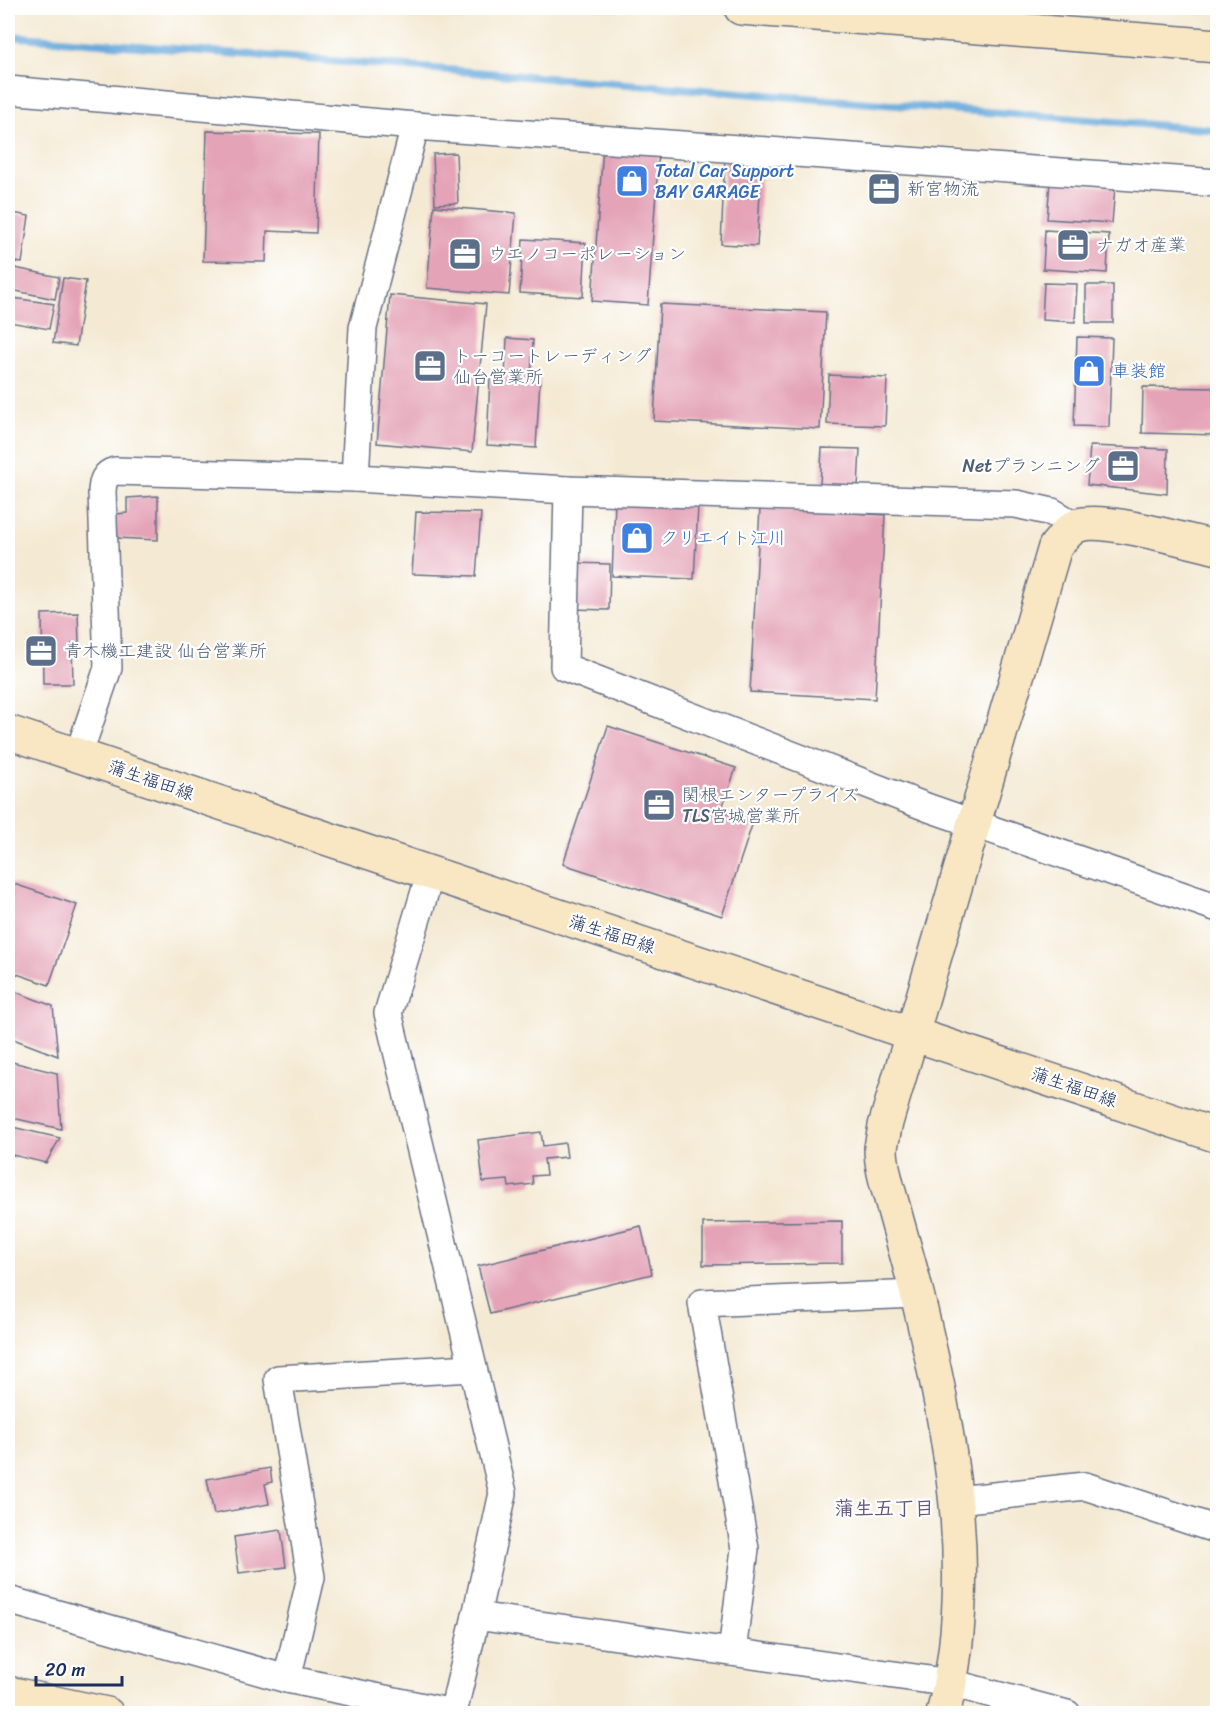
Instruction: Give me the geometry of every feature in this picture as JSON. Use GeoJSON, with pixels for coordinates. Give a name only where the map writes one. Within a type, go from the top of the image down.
{"type":"FeatureCollection","features":[{"type":"Feature","properties":{"kind":"street"},"geometry":{"type":"LineString","coordinates":[[741,8],[1218,46]]}},
{"type":"Feature","properties":{"kind":"street"},"geometry":{"type":"LineString","coordinates":[[8,90],[415,126],[1218,183]]}},
{"type":"Feature","properties":{"kind":"street"},"geometry":{"type":"LineString","coordinates":[[355,478],[363,328],[415,126]]}},
{"type":"Feature","properties":{"kind":"street"},"geometry":{"type":"LineString","coordinates":[[78,756],[108,668],[102,491],[105,477],[109,473],[122,471],[355,478],[568,490],[1016,504],[1052,512],[1076,526]]}},
{"type":"Feature","properties":{"kind":"street"},"geometry":{"type":"LineString","coordinates":[[568,490],[564,667],[929,808],[1218,908]]}},
{"type":"Feature","properties":{"kind":"street"},"geometry":{"type":"LineString","coordinates":[[947,1698],[959,1565],[957,1500],[942,1410],[917,1294],[884,1172],[881,1148],[885,1126],[1055,547],[1064,535],[1076,526],[1101,522],[1218,548]]}},
{"type":"Feature","properties":{"kind":"street","name":"蒲生福田線"},"geometry":{"type":"LineString","coordinates":[[8,732],[430,875],[913,1033],[1218,1136]]}},
{"type":"Feature","properties":{"kind":"street"},"geometry":{"type":"LineString","coordinates":[[8,1600],[287,1679],[453,1713],[503,1492],[388,1012],[430,875]]}},
{"type":"Feature","properties":{"kind":"street"},"geometry":{"type":"LineString","coordinates":[[732,1652],[745,1548],[702,1303],[917,1294]]}},
{"type":"Feature","properties":{"kind":"street"},"geometry":{"type":"LineString","coordinates":[[287,1679],[311,1577],[278,1379],[472,1368]]}},
{"type":"Feature","properties":{"kind":"street"},"geometry":{"type":"LineString","coordinates":[[957,1500],[1085,1486],[1218,1530]]}},
{"type":"Feature","properties":{"kind":"street"},"geometry":{"type":"LineString","coordinates":[[476,1616],[732,1652],[947,1698],[1067,1713]]}},
{"type":"Feature","properties":{"kind":"street"},"geometry":{"type":"LineString","coordinates":[[8,1693],[107,1713]]}},
{"type":"Feature","properties":{"kind":"building"},"geometry":{"type":"Polygon","coordinates":[[[207,131],[319,134],[316,233],[267,231],[266,262],[203,261],[207,131]]]}},
{"type":"Feature","properties":{"kind":"building"},"geometry":{"type":"Polygon","coordinates":[[[603,146],[659,150],[648,305],[592,301],[603,146]]]}},
{"type":"Feature","properties":{"kind":"building"},"geometry":{"type":"Polygon","coordinates":[[[456,153],[458,203],[435,204],[433,154],[456,153]]]}},
{"type":"Feature","properties":{"kind":"building"},"geometry":{"type":"Polygon","coordinates":[[[725,157],[762,159],[757,246],[721,244],[725,157]]]}},
{"type":"Feature","properties":{"kind":"building"},"geometry":{"type":"Polygon","coordinates":[[[1050,182],[1115,187],[1112,223],[1047,219],[1050,182]]]}},
{"type":"Feature","properties":{"kind":"building"},"geometry":{"type":"Polygon","coordinates":[[[434,206],[516,213],[509,295],[427,288],[434,206]]]}},
{"type":"Feature","properties":{"kind":"building"},"geometry":{"type":"Polygon","coordinates":[[[8,212],[29,216],[22,263],[8,261],[8,212]]]}},
{"type":"Feature","properties":{"kind":"building"},"geometry":{"type":"Polygon","coordinates":[[[1045,230],[1109,234],[1107,273],[1043,269],[1045,230]]]}},
{"type":"Feature","properties":{"kind":"building"},"geometry":{"type":"Polygon","coordinates":[[[523,239],[586,243],[583,297],[520,293],[523,239]]]}},
{"type":"Feature","properties":{"kind":"building"},"geometry":{"type":"Polygon","coordinates":[[[15,268],[59,277],[55,299],[11,290],[15,268]]]}},
{"type":"Feature","properties":{"kind":"building"},"geometry":{"type":"Polygon","coordinates":[[[63,278],[86,281],[76,346],[53,343],[63,278]]]}},
{"type":"Feature","properties":{"kind":"building"},"geometry":{"type":"Polygon","coordinates":[[[1044,283],[1077,284],[1075,322],[1042,320],[1044,283]]]}},
{"type":"Feature","properties":{"kind":"building"},"geometry":{"type":"Polygon","coordinates":[[[1086,285],[1113,285],[1113,323],[1086,323],[1086,285]]]}},
{"type":"Feature","properties":{"kind":"building"},"geometry":{"type":"Polygon","coordinates":[[[390,295],[486,304],[472,452],[377,443],[390,295]]]}},
{"type":"Feature","properties":{"kind":"building"},"geometry":{"type":"Polygon","coordinates":[[[13,298],[54,304],[49,329],[9,322],[13,298]]]}},
{"type":"Feature","properties":{"kind":"building"},"geometry":{"type":"Polygon","coordinates":[[[660,304],[826,312],[820,429],[654,421],[660,304]]]}},
{"type":"Feature","properties":{"kind":"building"},"geometry":{"type":"Polygon","coordinates":[[[1077,337],[1112,338],[1109,427],[1074,426],[1077,337]]]}},
{"type":"Feature","properties":{"kind":"building"},"geometry":{"type":"Polygon","coordinates":[[[507,338],[533,340],[531,378],[540,379],[536,448],[487,445],[490,377],[505,377],[507,338]]]}},
{"type":"Feature","properties":{"kind":"building"},"geometry":{"type":"Polygon","coordinates":[[[829,375],[887,378],[885,426],[827,424],[829,375]]]}},
{"type":"Feature","properties":{"kind":"building"},"geometry":{"type":"Polygon","coordinates":[[[1143,387],[1218,388],[1218,435],[1142,433],[1143,387]]]}},
{"type":"Feature","properties":{"kind":"building"},"geometry":{"type":"Polygon","coordinates":[[[1090,446],[1168,449],[1167,494],[1087,485],[1090,446]]]}},
{"type":"Feature","properties":{"kind":"building"},"geometry":{"type":"Polygon","coordinates":[[[822,448],[860,449],[858,487],[820,485],[822,448]]]}},
{"type":"Feature","properties":{"kind":"building"},"geometry":{"type":"Polygon","coordinates":[[[158,496],[158,540],[115,538],[115,514],[127,513],[127,498],[158,496]]]}},
{"type":"Feature","properties":{"kind":"building"},"geometry":{"type":"Polygon","coordinates":[[[615,502],[698,506],[694,579],[612,576],[615,502]]]}},
{"type":"Feature","properties":{"kind":"building"},"geometry":{"type":"Polygon","coordinates":[[[760,508],[885,515],[875,699],[750,692],[760,508]]]}},
{"type":"Feature","properties":{"kind":"building"},"geometry":{"type":"Polygon","coordinates":[[[416,512],[481,513],[476,576],[412,574],[416,512]]]}},
{"type":"Feature","properties":{"kind":"building"},"geometry":{"type":"Polygon","coordinates":[[[572,563],[610,564],[609,610],[571,609],[572,563]]]}},
{"type":"Feature","properties":{"kind":"building"},"geometry":{"type":"Polygon","coordinates":[[[78,613],[79,643],[72,643],[73,684],[43,684],[42,614],[78,613]]]}},
{"type":"Feature","properties":{"kind":"building"},"geometry":{"type":"Polygon","coordinates":[[[608,726],[736,768],[721,811],[753,822],[722,916],[563,864],[608,726]]]}},
{"type":"Feature","properties":{"kind":"building"},"geometry":{"type":"Polygon","coordinates":[[[8,882],[77,905],[49,985],[8,971],[8,882]]]}},
{"type":"Feature","properties":{"kind":"building"},"geometry":{"type":"Polygon","coordinates":[[[8,989],[53,1006],[58,1056],[8,1037],[8,989]]]}},
{"type":"Feature","properties":{"kind":"building"},"geometry":{"type":"Polygon","coordinates":[[[8,1061],[57,1073],[61,1129],[8,1117],[8,1061]]]}},
{"type":"Feature","properties":{"kind":"building"},"geometry":{"type":"Polygon","coordinates":[[[8,1126],[60,1138],[46,1163],[8,1154],[8,1126]]]}},
{"type":"Feature","properties":{"kind":"building"},"geometry":{"type":"Polygon","coordinates":[[[541,1132],[543,1146],[565,1143],[567,1157],[544,1159],[546,1175],[532,1176],[533,1184],[509,1187],[508,1180],[483,1182],[478,1140],[541,1132]]]}},
{"type":"Feature","properties":{"kind":"building"},"geometry":{"type":"Polygon","coordinates":[[[842,1221],[842,1263],[703,1265],[703,1223],[842,1221]]]}},
{"type":"Feature","properties":{"kind":"building"},"geometry":{"type":"Polygon","coordinates":[[[641,1226],[652,1274],[490,1314],[478,1266],[641,1226]]]}},
{"type":"Feature","properties":{"kind":"building"},"geometry":{"type":"Polygon","coordinates":[[[270,1468],[272,1482],[265,1484],[269,1504],[214,1514],[207,1479],[270,1468]]]}},
{"type":"Feature","properties":{"kind":"building"},"geometry":{"type":"Polygon","coordinates":[[[281,1530],[286,1567],[239,1573],[234,1537],[281,1530]]]}},
{"type":"Feature","properties":{"kind":"waterway"},"geometry":{"type":"LineString","coordinates":[[8,36],[1218,130]]}},
{"type":"Feature","properties":{"kind":"place","name":"Total Car Support BAY GARAGE"},"geometry":{"type":"Point","coordinates":[632,181]}},
{"type":"Feature","properties":{"kind":"place","name":"新宮物流"},"geometry":{"type":"Point","coordinates":[884,189]}},
{"type":"Feature","properties":{"kind":"place","name":"ナガオ産業"},"geometry":{"type":"Point","coordinates":[1073,245]}},
{"type":"Feature","properties":{"kind":"place","name":"ウエノコーポレーション"},"geometry":{"type":"Point","coordinates":[465,254]}},
{"type":"Feature","properties":{"kind":"place","name":"トーコートレーディング 仙台営業所"},"geometry":{"type":"Point","coordinates":[430,366]}},
{"type":"Feature","properties":{"kind":"place","name":"車装館"},"geometry":{"type":"Point","coordinates":[1089,371]}},
{"type":"Feature","properties":{"kind":"place","name":"Netプランニング"},"geometry":{"type":"Point","coordinates":[1123,466]}},
{"type":"Feature","properties":{"kind":"place","name":"クリエイト江川"},"geometry":{"type":"Point","coordinates":[637,538]}},
{"type":"Feature","properties":{"kind":"place","name":"青木機工建設 仙台営業所"},"geometry":{"type":"Point","coordinates":[41,651]}},
{"type":"Feature","properties":{"kind":"place","name":"関根エンタープライズ TLS宮城営業所"},"geometry":{"type":"Point","coordinates":[659,805]}},
{"type":"Feature","properties":{"kind":"district","name":"蒲生五丁目"},"geometry":{"type":"Point","coordinates":[884,1508]}}]}
